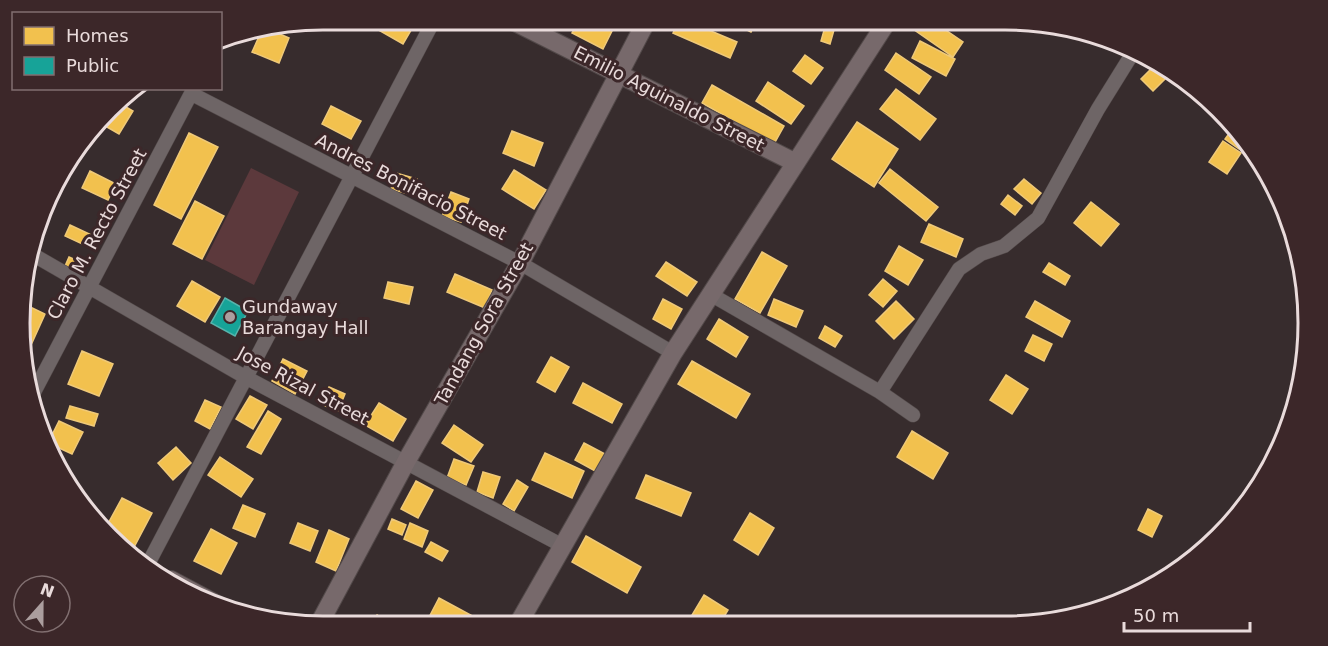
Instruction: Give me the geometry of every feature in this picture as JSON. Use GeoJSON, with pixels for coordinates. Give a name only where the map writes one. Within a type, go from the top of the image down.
{"type":"FeatureCollection","features":[{"type":"Feature","properties":{"kind":"street"},"geometry":{"type":"LineString","coordinates":[[150,559],[245,377],[353,179],[429,30]]}},
{"type":"Feature","properties":{"kind":"street","name":"Emilio Aguinaldo Street"},"geometry":{"type":"LineString","coordinates":[[532,30],[794,162]]}},
{"type":"Feature","properties":{"kind":"street","name":"Tandang Sora Street"},"geometry":{"type":"LineString","coordinates":[[323,616],[407,460],[520,263],[641,30]]}},
{"type":"Feature","properties":{"kind":"street"},"geometry":{"type":"LineString","coordinates":[[523,616],[673,353],[794,162],[881,30]]}},
{"type":"Feature","properties":{"kind":"street"},"geometry":{"type":"LineString","coordinates":[[880,392],[959,269],[981,254],[1004,246],[1038,218],[1098,109],[1130,58]]}},
{"type":"Feature","properties":{"kind":"street","name":"Andres Bonifacio Street"},"geometry":{"type":"LineString","coordinates":[[193,91],[353,179],[520,263],[673,353]]}},
{"type":"Feature","properties":{"kind":"street","name":"Claro M. Recto Street"},"geometry":{"type":"LineString","coordinates":[[37,386],[193,91]]}},
{"type":"Feature","properties":{"kind":"street","name":"Jose Rizal Street"},"geometry":{"type":"LineString","coordinates":[[38,258],[245,377],[407,460],[563,546]]}},
{"type":"Feature","properties":{"kind":"street"},"geometry":{"type":"LineString","coordinates":[[710,294],[880,392],[913,415]]}},
{"type":"Feature","properties":{"kind":"shaded area"},"geometry":{"type":"Polygon","coordinates":[[[251,168],[299,192],[254,285],[205,260],[251,168]]]}},
{"type":"Feature","properties":{"kind":"building: Homes"},"geometry":{"type":"Polygon","coordinates":[[[378,30],[411,30],[403,44],[378,30]]]}},
{"type":"Feature","properties":{"kind":"building: Homes"},"geometry":{"type":"Polygon","coordinates":[[[574,30],[612,30],[603,49],[572,33],[574,30]]]}},
{"type":"Feature","properties":{"kind":"building: Homes"},"geometry":{"type":"Polygon","coordinates":[[[674,30],[709,30],[737,42],[730,58],[673,33],[674,30]]]}},
{"type":"Feature","properties":{"kind":"building: Homes"},"geometry":{"type":"Polygon","coordinates":[[[824,30],[834,30],[830,44],[821,41],[824,30]]]}},
{"type":"Feature","properties":{"kind":"building: Homes"},"geometry":{"type":"Polygon","coordinates":[[[914,30],[946,30],[963,42],[953,57],[914,30]]]}},
{"type":"Feature","properties":{"kind":"building: Homes"},"geometry":{"type":"Polygon","coordinates":[[[279,34],[289,38],[279,63],[252,52],[259,38],[279,34]]]}},
{"type":"Feature","properties":{"kind":"building: Homes"},"geometry":{"type":"Polygon","coordinates":[[[920,41],[955,59],[946,76],[912,58],[920,41]]]}},
{"type":"Feature","properties":{"kind":"building: Homes"},"geometry":{"type":"Polygon","coordinates":[[[896,53],[931,77],[919,94],[885,70],[896,53]]]}},
{"type":"Feature","properties":{"kind":"building: Homes"},"geometry":{"type":"Polygon","coordinates":[[[805,55],[823,68],[811,84],[793,71],[805,55]]]}},
{"type":"Feature","properties":{"kind":"building: Homes"},"geometry":{"type":"Polygon","coordinates":[[[1151,69],[1166,78],[1153,91],[1141,79],[1151,69]]]}},
{"type":"Feature","properties":{"kind":"building: Homes"},"geometry":{"type":"Polygon","coordinates":[[[768,82],[804,106],[791,124],[756,101],[768,82]]]}},
{"type":"Feature","properties":{"kind":"building: Homes"},"geometry":{"type":"Polygon","coordinates":[[[712,85],[784,126],[774,144],[702,103],[712,85]]]}},
{"type":"Feature","properties":{"kind":"building: Homes"},"geometry":{"type":"Polygon","coordinates":[[[896,89],[936,119],[920,140],[880,109],[896,89]]]}},
{"type":"Feature","properties":{"kind":"building: Homes"},"geometry":{"type":"Polygon","coordinates":[[[331,106],[361,121],[351,139],[322,124],[331,106]]]}},
{"type":"Feature","properties":{"kind":"building: Homes"},"geometry":{"type":"Polygon","coordinates":[[[126,107],[133,111],[119,134],[106,127],[126,107]]]}},
{"type":"Feature","properties":{"kind":"building: Homes"},"geometry":{"type":"Polygon","coordinates":[[[857,122],[898,149],[874,187],[832,159],[857,122]]]}},
{"type":"Feature","properties":{"kind":"building: Homes"},"geometry":{"type":"Polygon","coordinates":[[[512,131],[543,143],[534,166],[503,153],[512,131]]]}},
{"type":"Feature","properties":{"kind":"building: Homes"},"geometry":{"type":"Polygon","coordinates":[[[189,133],[218,147],[181,219],[154,205],[189,133]]]}},
{"type":"Feature","properties":{"kind":"building: Homes"},"geometry":{"type":"Polygon","coordinates":[[[1228,134],[1239,149],[1225,139],[1228,134]]]}},
{"type":"Feature","properties":{"kind":"building: Homes"},"geometry":{"type":"Polygon","coordinates":[[[1223,141],[1241,153],[1227,174],[1209,162],[1223,141]]]}},
{"type":"Feature","properties":{"kind":"building: Homes"},"geometry":{"type":"Polygon","coordinates":[[[890,169],[938,207],[926,221],[879,183],[890,169]]]}},
{"type":"Feature","properties":{"kind":"building: Homes"},"geometry":{"type":"Polygon","coordinates":[[[514,170],[546,190],[534,209],[502,189],[514,170]]]}},
{"type":"Feature","properties":{"kind":"building: Homes"},"geometry":{"type":"Polygon","coordinates":[[[90,171],[116,184],[108,200],[82,188],[90,171]]]}},
{"type":"Feature","properties":{"kind":"building: Homes"},"geometry":{"type":"Polygon","coordinates":[[[396,173],[417,179],[412,195],[391,189],[396,173]]]}},
{"type":"Feature","properties":{"kind":"building: Homes"},"geometry":{"type":"Polygon","coordinates":[[[1024,179],[1041,193],[1032,204],[1014,189],[1024,179]]]}},
{"type":"Feature","properties":{"kind":"building: Homes"},"geometry":{"type":"Polygon","coordinates":[[[451,192],[469,199],[461,222],[442,216],[451,192]]]}},
{"type":"Feature","properties":{"kind":"building: Homes"},"geometry":{"type":"Polygon","coordinates":[[[1008,195],[1022,206],[1015,215],[1001,204],[1008,195]]]}},
{"type":"Feature","properties":{"kind":"building: Homes"},"geometry":{"type":"Polygon","coordinates":[[[195,201],[224,216],[202,259],[173,244],[195,201]]]}},
{"type":"Feature","properties":{"kind":"building: Homes"},"geometry":{"type":"Polygon","coordinates":[[[1091,202],[1119,224],[1101,246],[1074,223],[1091,202]]]}},
{"type":"Feature","properties":{"kind":"building: Homes"},"geometry":{"type":"Polygon","coordinates":[[[929,224],[963,239],[956,257],[921,242],[929,224]]]}},
{"type":"Feature","properties":{"kind":"building: Homes"},"geometry":{"type":"Polygon","coordinates":[[[70,225],[96,237],[91,248],[65,236],[70,225]]]}},
{"type":"Feature","properties":{"kind":"building: Homes"},"geometry":{"type":"Polygon","coordinates":[[[899,246],[923,260],[908,285],[885,271],[899,246]]]}},
{"type":"Feature","properties":{"kind":"building: Homes"},"geometry":{"type":"Polygon","coordinates":[[[762,252],[787,266],[760,313],[735,299],[762,252]]]}},
{"type":"Feature","properties":{"kind":"building: Homes"},"geometry":{"type":"Polygon","coordinates":[[[69,257],[80,262],[76,271],[65,266],[69,257]]]}},
{"type":"Feature","properties":{"kind":"building: Homes"},"geometry":{"type":"Polygon","coordinates":[[[666,262],[697,282],[687,296],[656,276],[666,262]]]}},
{"type":"Feature","properties":{"kind":"building: Homes"},"geometry":{"type":"Polygon","coordinates":[[[1049,263],[1070,276],[1065,285],[1043,272],[1049,263]]]}},
{"type":"Feature","properties":{"kind":"building: Homes"},"geometry":{"type":"Polygon","coordinates":[[[455,274],[492,290],[485,308],[447,292],[455,274]]]}},
{"type":"Feature","properties":{"kind":"building: Homes"},"geometry":{"type":"Polygon","coordinates":[[[883,279],[897,291],[883,307],[869,295],[883,279]]]}},
{"type":"Feature","properties":{"kind":"building: Homes"},"geometry":{"type":"Polygon","coordinates":[[[192,281],[220,297],[205,322],[177,306],[192,281]]]}},
{"type":"Feature","properties":{"kind":"building: Homes"},"geometry":{"type":"Polygon","coordinates":[[[388,282],[413,287],[409,304],[384,298],[388,282]]]}},
{"type":"Feature","properties":{"kind":"building: Homes"},"geometry":{"type":"Polygon","coordinates":[[[663,299],[682,309],[671,329],[653,319],[663,299]]]}},
{"type":"Feature","properties":{"kind":"building: Homes"},"geometry":{"type":"Polygon","coordinates":[[[774,299],[803,311],[796,327],[768,315],[774,299]]]}},
{"type":"Feature","properties":{"kind":"building: Homes"},"geometry":{"type":"Polygon","coordinates":[[[896,301],[914,319],[894,339],[876,321],[896,301]]]}},
{"type":"Feature","properties":{"kind":"building: Homes"},"geometry":{"type":"Polygon","coordinates":[[[1035,301],[1070,321],[1062,337],[1026,317],[1035,301]]]}},
{"type":"Feature","properties":{"kind":"building: Homes"},"geometry":{"type":"Polygon","coordinates":[[[31,307],[45,314],[31,344],[31,307]]]}},
{"type":"Feature","properties":{"kind":"building: Homes"},"geometry":{"type":"Polygon","coordinates":[[[719,319],[748,337],[736,357],[707,339],[719,319]]]}},
{"type":"Feature","properties":{"kind":"building: Homes"},"geometry":{"type":"Polygon","coordinates":[[[825,326],[842,336],[835,347],[819,338],[825,326]]]}},
{"type":"Feature","properties":{"kind":"building: Homes"},"geometry":{"type":"Polygon","coordinates":[[[1033,335],[1052,344],[1044,361],[1025,351],[1033,335]]]}},
{"type":"Feature","properties":{"kind":"building: Homes"},"geometry":{"type":"Polygon","coordinates":[[[82,351],[113,364],[99,396],[68,384],[82,351]]]}},
{"type":"Feature","properties":{"kind":"building: Homes"},"geometry":{"type":"Polygon","coordinates":[[[551,357],[569,367],[555,392],[537,382],[551,357]]]}},
{"type":"Feature","properties":{"kind":"building: Homes"},"geometry":{"type":"Polygon","coordinates":[[[283,359],[307,371],[295,394],[272,381],[283,359]]]}},
{"type":"Feature","properties":{"kind":"building: Homes"},"geometry":{"type":"Polygon","coordinates":[[[692,361],[750,394],[736,418],[678,384],[692,361]]]}},
{"type":"Feature","properties":{"kind":"building: Homes"},"geometry":{"type":"Polygon","coordinates":[[[1006,375],[1028,389],[1012,414],[990,400],[1006,375]]]}},
{"type":"Feature","properties":{"kind":"building: Homes"},"geometry":{"type":"Polygon","coordinates":[[[583,383],[622,404],[612,423],[573,403],[583,383]]]}},
{"type":"Feature","properties":{"kind":"building: Homes"},"geometry":{"type":"Polygon","coordinates":[[[329,387],[345,394],[338,411],[321,404],[329,387]]]}},
{"type":"Feature","properties":{"kind":"building: Homes"},"geometry":{"type":"Polygon","coordinates":[[[250,396],[267,405],[253,429],[236,419],[250,396]]]}},
{"type":"Feature","properties":{"kind":"building: Homes"},"geometry":{"type":"Polygon","coordinates":[[[205,400],[221,407],[210,429],[195,421],[205,400]]]}},
{"type":"Feature","properties":{"kind":"building: Homes"},"geometry":{"type":"Polygon","coordinates":[[[379,403],[406,419],[393,441],[365,425],[379,403]]]}},
{"type":"Feature","properties":{"kind":"building: Homes"},"geometry":{"type":"Polygon","coordinates":[[[70,406],[98,414],[94,426],[66,418],[70,406]]]}},
{"type":"Feature","properties":{"kind":"building: Homes"},"geometry":{"type":"Polygon","coordinates":[[[268,411],[281,419],[261,454],[247,447],[268,411]]]}},
{"type":"Feature","properties":{"kind":"building: Homes"},"geometry":{"type":"Polygon","coordinates":[[[59,421],[83,432],[72,454],[57,447],[52,435],[59,421]]]}},
{"type":"Feature","properties":{"kind":"building: Homes"},"geometry":{"type":"Polygon","coordinates":[[[454,425],[483,445],[471,462],[442,443],[454,425]]]}},
{"type":"Feature","properties":{"kind":"building: Homes"},"geometry":{"type":"Polygon","coordinates":[[[912,431],[948,453],[933,479],[897,457],[912,431]]]}},
{"type":"Feature","properties":{"kind":"building: Homes"},"geometry":{"type":"Polygon","coordinates":[[[584,443],[607,455],[597,472],[575,460],[584,443]]]}},
{"type":"Feature","properties":{"kind":"building: Homes"},"geometry":{"type":"Polygon","coordinates":[[[176,447],[191,463],[173,480],[158,463],[176,447]]]}},
{"type":"Feature","properties":{"kind":"building: Homes"},"geometry":{"type":"Polygon","coordinates":[[[545,453],[584,471],[572,498],[532,480],[545,453]]]}},
{"type":"Feature","properties":{"kind":"building: Homes"},"geometry":{"type":"Polygon","coordinates":[[[220,457],[253,479],[241,497],[208,475],[220,457]]]}},
{"type":"Feature","properties":{"kind":"building: Homes"},"geometry":{"type":"Polygon","coordinates":[[[454,459],[474,466],[466,485],[447,478],[454,459]]]}},
{"type":"Feature","properties":{"kind":"building: Homes"},"geometry":{"type":"Polygon","coordinates":[[[483,472],[500,477],[493,498],[477,492],[483,472]]]}},
{"type":"Feature","properties":{"kind":"building: Homes"},"geometry":{"type":"Polygon","coordinates":[[[646,475],[691,493],[681,516],[636,498],[646,475]]]}},
{"type":"Feature","properties":{"kind":"building: Homes"},"geometry":{"type":"Polygon","coordinates":[[[517,480],[528,487],[514,511],[503,504],[517,480]]]}},
{"type":"Feature","properties":{"kind":"building: Homes"},"geometry":{"type":"Polygon","coordinates":[[[416,481],[433,490],[418,518],[401,509],[416,481]]]}},
{"type":"Feature","properties":{"kind":"building: Homes"},"geometry":{"type":"Polygon","coordinates":[[[122,498],[152,513],[134,546],[109,522],[122,498]]]}},
{"type":"Feature","properties":{"kind":"building: Homes"},"geometry":{"type":"Polygon","coordinates":[[[243,505],[265,514],[255,537],[233,528],[243,505]]]}},
{"type":"Feature","properties":{"kind":"building: Homes"},"geometry":{"type":"Polygon","coordinates":[[[1148,509],[1162,516],[1152,537],[1138,530],[1148,509]]]}},
{"type":"Feature","properties":{"kind":"building: Homes"},"geometry":{"type":"Polygon","coordinates":[[[750,513],[774,528],[758,555],[734,540],[750,513]]]}},
{"type":"Feature","properties":{"kind":"building: Homes"},"geometry":{"type":"Polygon","coordinates":[[[392,519],[406,525],[402,535],[388,529],[392,519]]]}},
{"type":"Feature","properties":{"kind":"building: Homes"},"geometry":{"type":"Polygon","coordinates":[[[298,523],[318,531],[310,551],[290,543],[298,523]]]}},
{"type":"Feature","properties":{"kind":"building: Homes"},"geometry":{"type":"Polygon","coordinates":[[[410,523],[428,531],[422,547],[404,539],[410,523]]]}},
{"type":"Feature","properties":{"kind":"building: Homes"},"geometry":{"type":"Polygon","coordinates":[[[211,529],[237,543],[221,574],[194,561],[211,529]]]}},
{"type":"Feature","properties":{"kind":"building: Homes"},"geometry":{"type":"Polygon","coordinates":[[[329,530],[349,539],[336,571],[316,562],[329,530]]]}},
{"type":"Feature","properties":{"kind":"building: Homes"},"geometry":{"type":"Polygon","coordinates":[[[586,536],[641,567],[627,593],[572,562],[586,536]]]}},
{"type":"Feature","properties":{"kind":"building: Homes"},"geometry":{"type":"Polygon","coordinates":[[[431,542],[448,551],[442,561],[425,552],[431,542]]]}},
{"type":"Feature","properties":{"kind":"building: Homes"},"geometry":{"type":"Polygon","coordinates":[[[704,595],[728,610],[724,616],[691,616],[704,595]]]}},
{"type":"Feature","properties":{"kind":"building: Homes"},"geometry":{"type":"Polygon","coordinates":[[[439,598],[473,616],[430,616],[439,598]]]}},
{"type":"Feature","properties":{"kind":"building: Public","name":"Gundaway Barangay Hall"},"geometry":{"type":"Polygon","coordinates":[[[225,298],[248,311],[235,336],[211,323],[225,298]]]}},
{"type":"Feature","properties":{"kind":"place","name":"Gundaway Barangay Hall"},"geometry":{"type":"Point","coordinates":[230,317]}}]}
